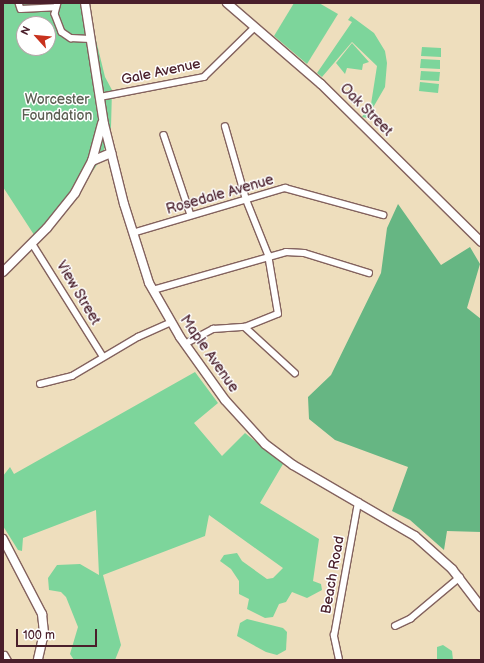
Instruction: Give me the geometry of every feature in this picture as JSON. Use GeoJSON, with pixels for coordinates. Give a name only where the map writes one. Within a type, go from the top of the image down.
{"type":"FeatureCollection","features":[{"type":"Feature","properties":{"kind":"main road","name":"Maple Avenue"},"geometry":{"type":"LineString","coordinates":[[85,3],[110,153],[133,233],[153,290],[185,344],[225,400],[259,438],[293,464],[415,536],[460,577],[481,606]]}},
{"type":"Feature","properties":{"kind":"main road","name":"Oak Street"},"geometry":{"type":"LineString","coordinates":[[227,3],[324,87],[481,242]]}},
{"type":"Feature","properties":{"kind":"main road"},"geometry":{"type":"LineString","coordinates":[[3,272],[32,243],[75,193],[92,160],[97,146],[103,118]]}},
{"type":"Feature","properties":{"kind":"main road"},"geometry":{"type":"LineString","coordinates":[[97,146],[108,143]]}},
{"type":"Feature","properties":{"kind":"main road"},"geometry":{"type":"LineString","coordinates":[[92,160],[110,153]]}},
{"type":"Feature","properties":{"kind":"main road"},"geometry":{"type":"LineString","coordinates":[[3,539],[42,614],[44,633],[38,660]]}},
{"type":"Feature","properties":{"kind":"street"},"geometry":{"type":"LineString","coordinates":[[19,3],[21,9],[57,5],[58,26],[65,35],[90,39]]}},
{"type":"Feature","properties":{"kind":"street","name":"Gale Avenue"},"geometry":{"type":"LineString","coordinates":[[100,97],[204,77],[254,27]]}},
{"type":"Feature","properties":{"kind":"street"},"geometry":{"type":"LineString","coordinates":[[185,344],[219,327],[245,327],[278,314],[268,255],[246,200],[225,127]]}},
{"type":"Feature","properties":{"kind":"street"},"geometry":{"type":"LineString","coordinates":[[164,136],[191,214]]}},
{"type":"Feature","properties":{"kind":"street","name":"Rosedale Avenue"},"geometry":{"type":"LineString","coordinates":[[133,233],[191,214],[290,188],[383,215]]}},
{"type":"Feature","properties":{"kind":"street","name":"View Street"},"geometry":{"type":"LineString","coordinates":[[32,243],[103,356]]}},
{"type":"Feature","properties":{"kind":"street"},"geometry":{"type":"LineString","coordinates":[[153,290],[268,255],[298,252],[369,273]]}},
{"type":"Feature","properties":{"kind":"street"},"geometry":{"type":"LineString","coordinates":[[40,384],[72,376],[103,356],[171,322]]}},
{"type":"Feature","properties":{"kind":"street"},"geometry":{"type":"LineString","coordinates":[[245,327],[295,374]]}},
{"type":"Feature","properties":{"kind":"street","name":"Beach Road"},"geometry":{"type":"LineString","coordinates":[[339,660],[336,653],[334,636],[358,502]]}},
{"type":"Feature","properties":{"kind":"street"},"geometry":{"type":"LineString","coordinates":[[395,626],[410,619],[460,577]]}},
{"type":"Feature","properties":{"kind":"green space","name":"Worcester Foundation"},"geometry":{"type":"Polygon","coordinates":[[[3,3],[87,3],[105,77],[112,90],[111,127],[101,159],[73,200],[38,241],[3,187],[3,3]]]}},
{"type":"Feature","properties":{"kind":"green space"},"geometry":{"type":"Polygon","coordinates":[[[294,3],[319,3],[338,14],[307,64],[274,36],[294,3]]]}},
{"type":"Feature","properties":{"kind":"green space"},"geometry":{"type":"Polygon","coordinates":[[[351,16],[374,33],[385,51],[387,63],[385,87],[367,118],[362,117],[371,104],[377,66],[352,42],[322,77],[317,73],[352,22],[348,20],[351,16]]]}},
{"type":"Feature","properties":{"kind":"green space"},"geometry":{"type":"Polygon","coordinates":[[[352,43],[369,62],[363,64],[362,70],[347,68],[345,74],[336,63],[352,43]]]}},
{"type":"Feature","properties":{"kind":"green space"},"geometry":{"type":"Polygon","coordinates":[[[422,47],[441,48],[441,57],[421,56],[422,47]]]}},
{"type":"Feature","properties":{"kind":"green space"},"geometry":{"type":"Polygon","coordinates":[[[421,59],[440,60],[440,69],[420,68],[421,59]]]}},
{"type":"Feature","properties":{"kind":"green space"},"geometry":{"type":"Polygon","coordinates":[[[421,71],[440,72],[439,81],[420,80],[421,71]]]}},
{"type":"Feature","properties":{"kind":"green space"},"geometry":{"type":"Polygon","coordinates":[[[420,82],[439,84],[438,93],[419,91],[420,82]]]}},
{"type":"Feature","properties":{"kind":"green space"},"geometry":{"type":"Polygon","coordinates":[[[398,204],[441,265],[470,247],[480,264],[467,308],[481,319],[481,532],[447,531],[444,550],[410,520],[392,511],[408,467],[335,440],[309,419],[308,397],[331,375],[381,273],[387,228],[398,204]]]}},
{"type":"Feature","properties":{"kind":"green space"},"geometry":{"type":"Polygon","coordinates":[[[195,372],[218,403],[194,423],[222,456],[245,433],[283,464],[260,503],[319,539],[313,581],[321,584],[322,590],[307,598],[292,592],[286,602],[279,604],[273,617],[265,618],[247,609],[249,599],[239,594],[239,581],[231,569],[220,561],[224,555],[237,553],[242,561],[267,579],[273,578],[283,568],[209,515],[205,536],[103,575],[121,645],[115,660],[74,660],[70,654],[78,627],[66,597],[61,592],[49,590],[48,578],[57,565],[80,564],[99,575],[96,510],[23,538],[22,551],[18,550],[3,526],[3,476],[10,467],[14,474],[195,372]]]}},
{"type":"Feature","properties":{"kind":"green space"},"geometry":{"type":"Polygon","coordinates":[[[247,619],[283,628],[287,632],[286,650],[277,655],[266,652],[237,636],[240,623],[247,619]]]}},
{"type":"Feature","properties":{"kind":"green space"},"geometry":{"type":"Polygon","coordinates":[[[443,645],[452,651],[453,660],[437,660],[437,647],[443,645]]]}}]}
